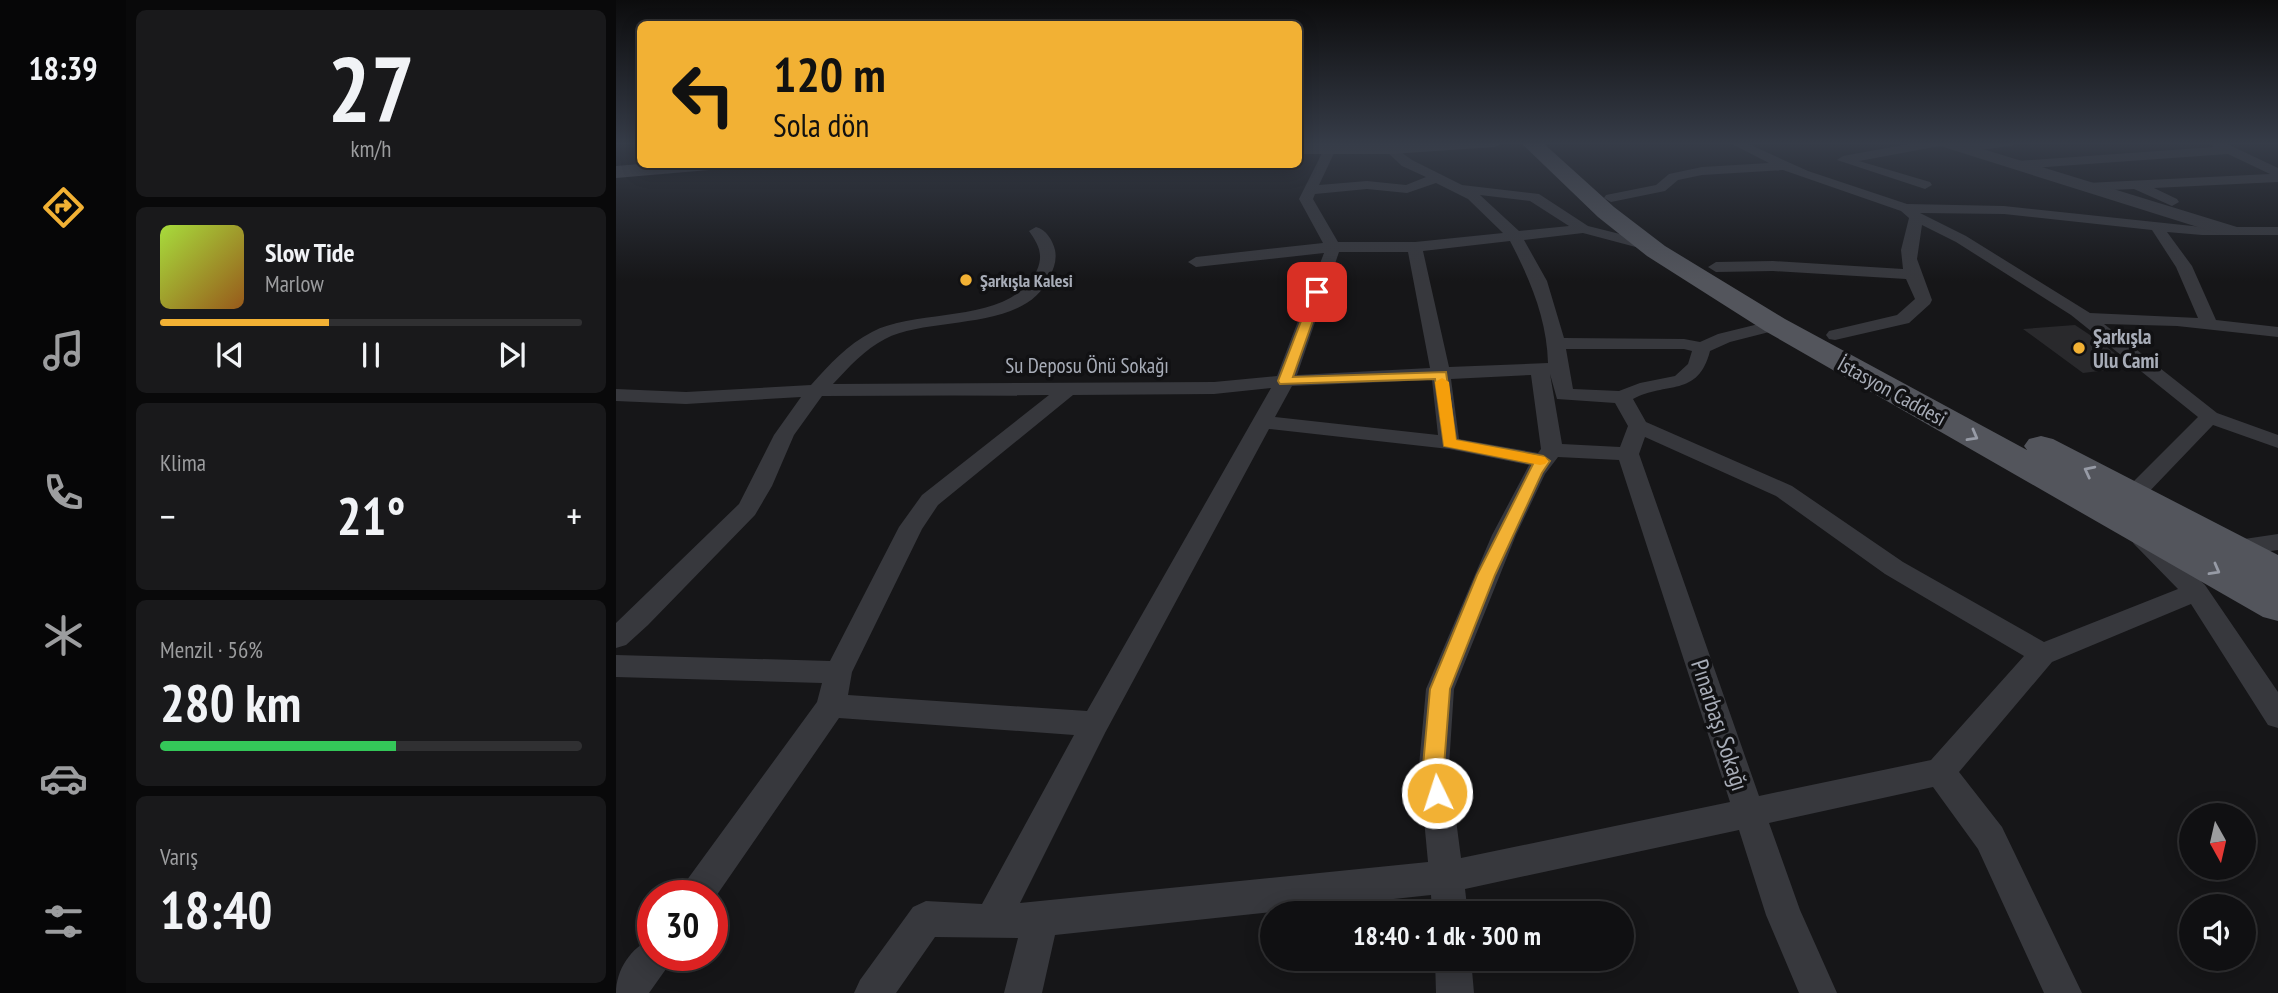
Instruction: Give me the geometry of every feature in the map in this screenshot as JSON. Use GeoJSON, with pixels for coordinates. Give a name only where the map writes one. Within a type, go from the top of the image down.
{"type":"FeatureCollection","features":[{"type":"Feature","properties":{"kind":"main road","name":"İstasyon Caddesi"},"geometry":{"type":"LineString","coordinates":[[1580,188],[1647,245],[1775,326],[2130,507],[2233,548],[2278,573]]}},
{"type":"Feature","properties":{"kind":"main road","name":"İstasyon Caddesi"},"geometry":{"type":"LineString","coordinates":[[1601,188],[1685,250],[2130,507],[2278,606]]}},
{"type":"Feature","properties":{"kind":"street"},"geometry":{"type":"LineString","coordinates":[[991,922],[1095,724],[1285,381],[1332,247],[1306,199],[1310,190],[1329,188]]}},
{"type":"Feature","properties":{"kind":"street"},"geometry":{"type":"LineString","coordinates":[[1611,198],[1658,188]]}},
{"type":"Feature","properties":{"kind":"street"},"geometry":{"type":"LineString","coordinates":[[1846,188],[1911,212],[1961,239],[2085,318],[2210,417],[2278,442]]}},
{"type":"Feature","properties":{"kind":"street"},"geometry":{"type":"LineString","coordinates":[[2090,188],[2278,243]]}},
{"type":"Feature","properties":{"kind":"street"},"geometry":{"type":"LineString","coordinates":[[2145,188],[2172,202]]}},
{"type":"Feature","properties":{"kind":"street"},"geometry":{"type":"LineString","coordinates":[[1458,189],[1534,197],[1583,229]]}},
{"type":"Feature","properties":{"kind":"street"},"geometry":{"type":"LineString","coordinates":[[1449,901],[1434,766],[1440,689],[1482,583],[1535,472],[1547,456],[1549,368],[1557,343],[1539,281],[1514,235],[1473,196],[1458,189]]}},
{"type":"Feature","properties":{"kind":"street"},"geometry":{"type":"LineString","coordinates":[[1911,212],[2004,210],[2158,226],[2278,231]]}},
{"type":"Feature","properties":{"kind":"street"},"geometry":{"type":"LineString","coordinates":[[1835,335],[1903,319],[1924,300],[1908,265],[1911,212]]}},
{"type":"Feature","properties":{"kind":"street"},"geometry":{"type":"LineString","coordinates":[[2158,226],[2161,236],[2184,266],[2209,324]]}},
{"type":"Feature","properties":{"kind":"street"},"geometry":{"type":"LineString","coordinates":[[1196,261],[1332,247],[1415,247],[1583,229],[1647,245]]}},
{"type":"Feature","properties":{"kind":"street"},"geometry":{"type":"LineString","coordinates":[[616,638],[752,503],[785,435],[819,390],[854,353],[879,335],[895,328],[956,320],[1002,307],[1032,291],[1044,275],[1048,251],[1044,239],[1036,231]]}},
{"type":"Feature","properties":{"kind":"street"},"geometry":{"type":"LineString","coordinates":[[1415,247],[1441,375],[1449,443]]}},
{"type":"Feature","properties":{"kind":"street"},"geometry":{"type":"LineString","coordinates":[[1716,268],[1773,266],[1912,274]]}},
{"type":"Feature","properties":{"kind":"street"},"geometry":{"type":"LineString","coordinates":[[2085,318],[2209,324],[2278,332]]}},
{"type":"Feature","properties":{"kind":"street"},"geometry":{"type":"LineString","coordinates":[[1557,343],[1684,344],[1702,348],[1724,338],[1775,326]]}},
{"type":"Feature","properties":{"kind":"street"},"geometry":{"type":"LineString","coordinates":[[1549,368],[1564,395],[1622,397],[1634,388],[1684,380],[1700,365],[1702,348]]}},
{"type":"Feature","properties":{"kind":"street","name":"Su Deposu Önü Sokağı"},"geometry":{"type":"LineString","coordinates":[[616,395],[686,398],[819,390],[1214,388],[1285,381],[1549,368]]}},
{"type":"Feature","properties":{"kind":"street"},"geometry":{"type":"LineString","coordinates":[[707,880],[831,706],[838,672],[911,527],[930,500],[1068,389]]}},
{"type":"Feature","properties":{"kind":"street"},"geometry":{"type":"LineString","coordinates":[[1622,397],[1638,426],[1784,491],[1894,568],[2042,654]]}},
{"type":"Feature","properties":{"kind":"street"},"geometry":{"type":"LineString","coordinates":[[2210,417],[2130,507],[2196,592],[2278,716]]}},
{"type":"Feature","properties":{"kind":"street"},"geometry":{"type":"LineString","coordinates":[[1262,422],[1547,456],[1628,454],[1638,426]]}},
{"type":"Feature","properties":{"kind":"street","name":"Pınarbaşı Sokağı"},"geometry":{"type":"LineString","coordinates":[[1628,454],[1784,915],[1818,993]]}},
{"type":"Feature","properties":{"kind":"street"},"geometry":{"type":"LineString","coordinates":[[2233,548],[2278,542]]}},
{"type":"Feature","properties":{"kind":"street"},"geometry":{"type":"LineString","coordinates":[[873,993],[926,919],[991,922],[1041,919],[1446,877],[1940,772],[2042,654],[2196,592]]}},
{"type":"Feature","properties":{"kind":"street"},"geometry":{"type":"LineString","coordinates":[[616,666],[838,672]]}},
{"type":"Feature","properties":{"kind":"street"},"geometry":{"type":"LineString","coordinates":[[831,706],[1095,724]]}},
{"type":"Feature","properties":{"kind":"street"},"geometry":{"type":"LineString","coordinates":[[1940,772],[1990,838],[2063,993]]}},
{"type":"Feature","properties":{"kind":"street"},"geometry":{"type":"LineString","coordinates":[[1023,993],[1041,919]]}},
{"type":"Feature","properties":{"kind":"street"},"geometry":{"type":"LineString","coordinates":[[627,993],[642,971]]}},
{"type":"Feature","properties":{"kind":"street"},"geometry":{"type":"LineString","coordinates":[[1454,971],[1455,993]]}},
{"type":"Feature","properties":{"kind":"building","name":"Şarkışla Ulu Cami"},"geometry":{"type":"Polygon","coordinates":[[[2075,325],[2132,367],[2083,373],[2023,329],[2075,325]]]}},
{"type":"Feature","properties":{"kind":"slow traffic"},"geometry":{"type":"LineString","coordinates":[[1442,382],[1449,443],[1540,461]]}},
{"type":"Feature","properties":{"kind":"place","name":"Şarkışla Kalesi"},"geometry":{"type":"Point","coordinates":[966,280]}},
{"type":"Feature","properties":{"kind":"place","name":"Şarkışla Ulu Cami"},"geometry":{"type":"Point","coordinates":[2079,348]}},
{"type":"Feature","properties":{"kind":"route"},"geometry":{"type":"LineString","coordinates":[[1317,292],[1285,381],[1441,375],[1449,443],[1543,461],[1535,472],[1486,575],[1440,689],[1434,766],[1437,793]]}}]}
